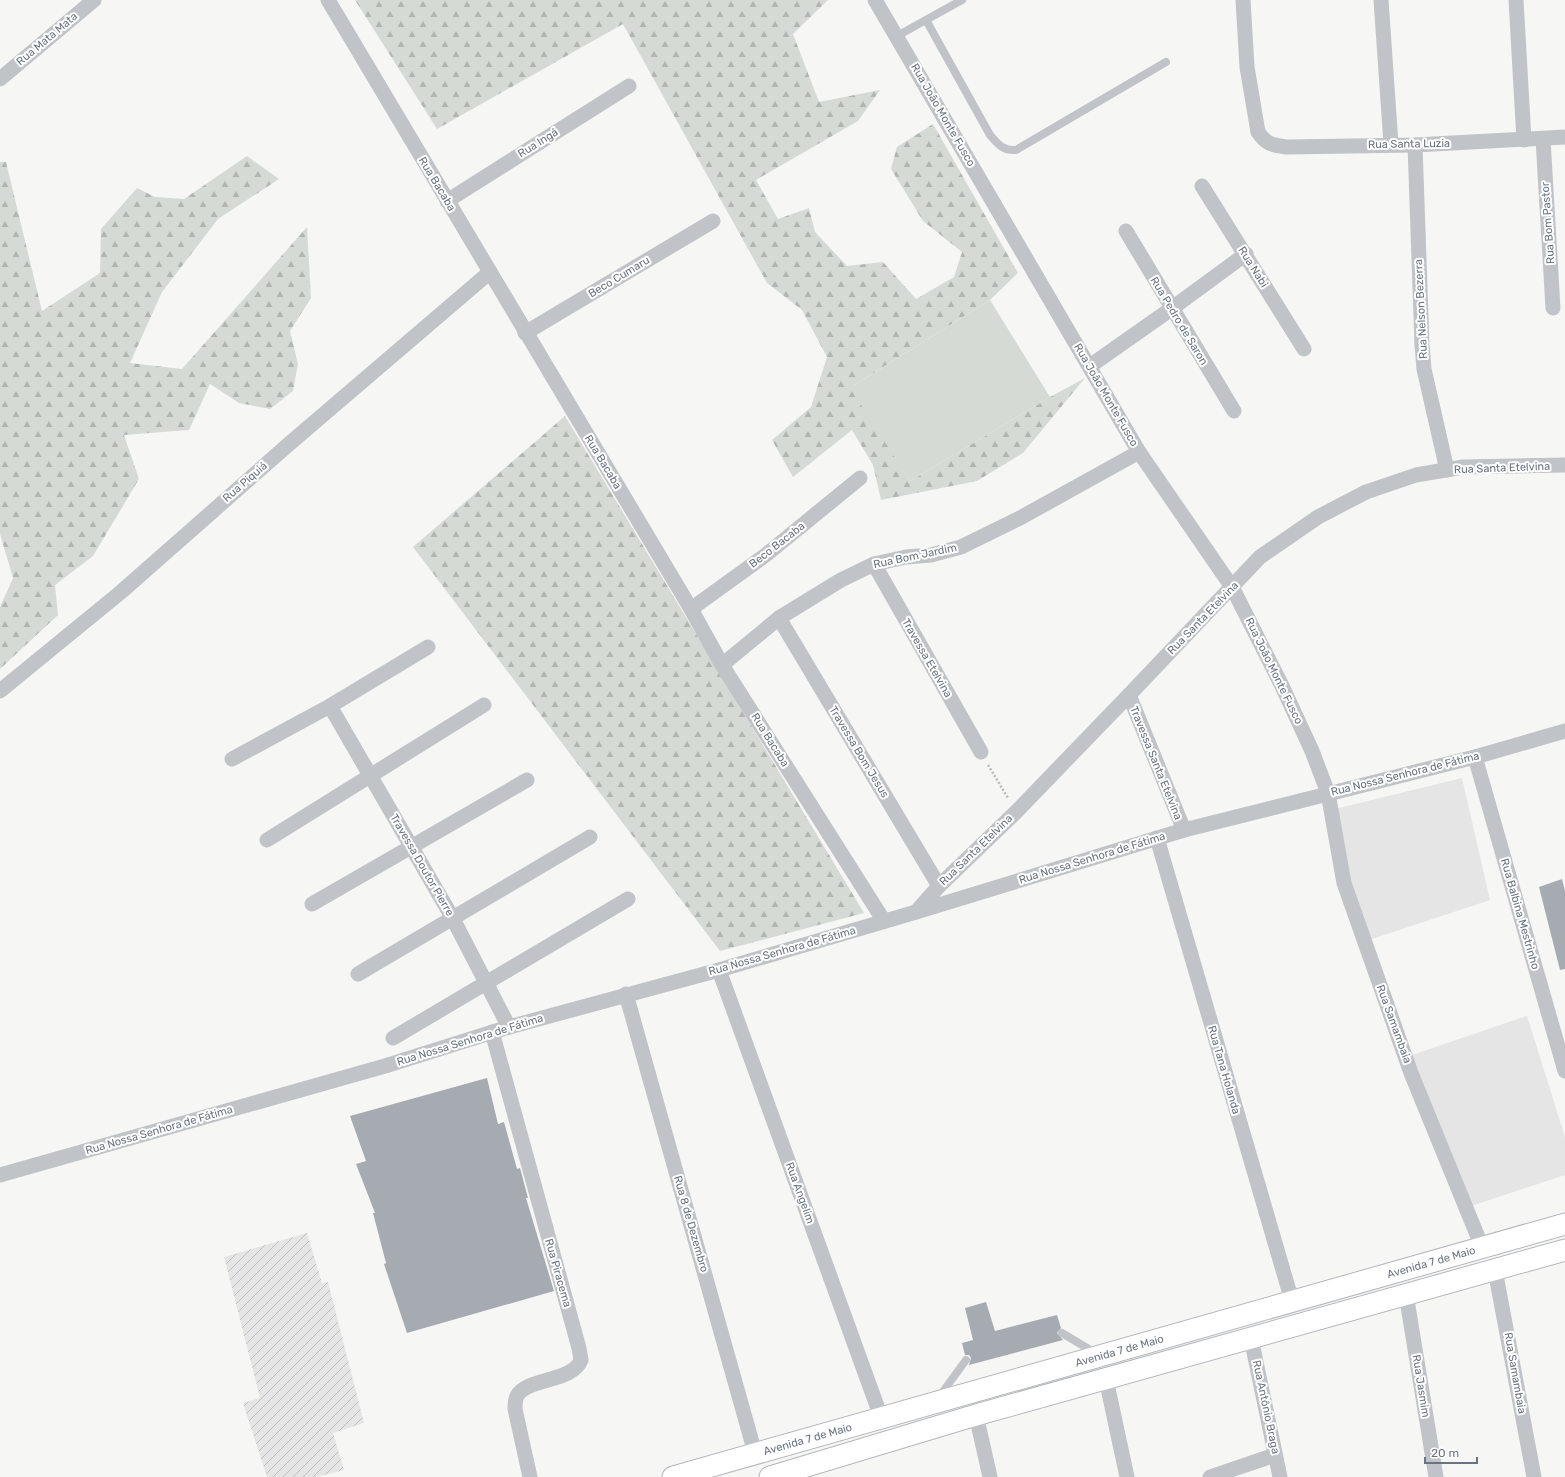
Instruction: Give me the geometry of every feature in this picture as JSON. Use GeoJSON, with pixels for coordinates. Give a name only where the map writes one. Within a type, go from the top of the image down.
{"type":"FeatureCollection","features":[{"type":"Feature","properties":{"kind":"main road","name":"Avenida 7 de Maio"},"geometry":{"type":"LineString","coordinates":[[673,1477],[936,1401],[1565,1224]]}},
{"type":"Feature","properties":{"kind":"main road"},"geometry":{"type":"LineString","coordinates":[[770,1477],[976,1415],[1565,1250]]}},
{"type":"Feature","properties":{"kind":"street","name":"Rua Mata Mata"},"geometry":{"type":"LineString","coordinates":[[0,79],[94,0]]}},
{"type":"Feature","properties":{"kind":"street","name":"Rua Bacaba"},"geometry":{"type":"LineString","coordinates":[[328,0],[525,333],[691,609],[722,664],[884,921]]}},
{"type":"Feature","properties":{"kind":"street","name":"Rua João Monte Fusco"},"geometry":{"type":"LineString","coordinates":[[875,0],[1139,452],[1232,587],[1282,686],[1312,751],[1328,793]]}},
{"type":"Feature","properties":{"kind":"street","name":"Rua Santa Luzia"},"geometry":{"type":"LineString","coordinates":[[1243,0],[1248,67],[1258,132],[1264,141],[1272,145],[1287,147],[1391,144],[1415,145],[1565,137]]}},
{"type":"Feature","properties":{"kind":"street"},"geometry":{"type":"LineString","coordinates":[[1381,0],[1391,144]]}},
{"type":"Feature","properties":{"kind":"street"},"geometry":{"type":"LineString","coordinates":[[1516,0],[1524,140]]}},
{"type":"Feature","properties":{"kind":"street","name":"Rua Ingá"},"geometry":{"type":"LineString","coordinates":[[447,201],[629,86]]}},
{"type":"Feature","properties":{"kind":"street","name":"Rua Bom Pastor"},"geometry":{"type":"LineString","coordinates":[[1543,139],[1553,308]]}},
{"type":"Feature","properties":{"kind":"street","name":"Rua Nelson Bezerra"},"geometry":{"type":"LineString","coordinates":[[1415,145],[1424,369],[1447,470]]}},
{"type":"Feature","properties":{"kind":"street","name":"Rua Nabi"},"geometry":{"type":"LineString","coordinates":[[1202,186],[1246,254],[1304,349]]}},
{"type":"Feature","properties":{"kind":"street","name":"Beco Cumaru"},"geometry":{"type":"LineString","coordinates":[[525,333],[713,221]]}},
{"type":"Feature","properties":{"kind":"street","name":"Rua Pedro de Saron"},"geometry":{"type":"LineString","coordinates":[[1126,231],[1234,411]]}},
{"type":"Feature","properties":{"kind":"street"},"geometry":{"type":"LineString","coordinates":[[1090,366],[1172,309],[1246,254]]}},
{"type":"Feature","properties":{"kind":"street","name":"Rua Piquiá"},"geometry":{"type":"LineString","coordinates":[[0,691],[121,592],[289,444],[490,272]]}},
{"type":"Feature","properties":{"kind":"street","name":"Rua Bom Jardim"},"geometry":{"type":"LineString","coordinates":[[722,664],[779,618],[841,580],[874,564],[906,557],[931,555],[960,547],[1020,518],[1139,452]]}},
{"type":"Feature","properties":{"kind":"street","name":"Rua Santa Etelvina"},"geometry":{"type":"LineString","coordinates":[[916,912],[939,886],[1016,812],[1260,556],[1318,517],[1366,492],[1416,475],[1463,467],[1565,465]]}},
{"type":"Feature","properties":{"kind":"street","name":"Beco Bacaba"},"geometry":{"type":"LineString","coordinates":[[691,609],[767,554],[860,478]]}},
{"type":"Feature","properties":{"kind":"street","name":"Travessa Etelvina"},"geometry":{"type":"LineString","coordinates":[[874,564],[981,752]]}},
{"type":"Feature","properties":{"kind":"street","name":"Travessa Bom Jesus"},"geometry":{"type":"LineString","coordinates":[[779,618],[939,886]]}},
{"type":"Feature","properties":{"kind":"street"},"geometry":{"type":"LineString","coordinates":[[232,759],[330,706],[428,647]]}},
{"type":"Feature","properties":{"kind":"street","name":"Travessa Santa Etelvina"},"geometry":{"type":"LineString","coordinates":[[1129,695],[1184,830]]}},
{"type":"Feature","properties":{"kind":"street"},"geometry":{"type":"LineString","coordinates":[[267,840],[484,705]]}},
{"type":"Feature","properties":{"kind":"street","name":"Travessa Doutor Pierre"},"geometry":{"type":"LineString","coordinates":[[330,706],[452,917],[509,1027]]}},
{"type":"Feature","properties":{"kind":"street","name":"Rua Nossa Senhora de Fátima"},"geometry":{"type":"LineString","coordinates":[[0,1175],[385,1066],[509,1027],[719,970],[916,912],[1184,830],[1475,757],[1565,731]]}},
{"type":"Feature","properties":{"kind":"street","name":"Rua Balbina Mestrinho"},"geometry":{"type":"LineString","coordinates":[[1475,757],[1565,1071]]}},
{"type":"Feature","properties":{"kind":"street"},"geometry":{"type":"LineString","coordinates":[[312,904],[410,846],[527,780]]}},
{"type":"Feature","properties":{"kind":"street","name":"Rua Samambaia"},"geometry":{"type":"LineString","coordinates":[[1328,793],[1344,883],[1411,1073],[1482,1247]]}},
{"type":"Feature","properties":{"kind":"street"},"geometry":{"type":"LineString","coordinates":[[358,974],[452,917],[590,837]]}},
{"type":"Feature","properties":{"kind":"street","name":"Rua Tana Holanda"},"geometry":{"type":"LineString","coordinates":[[1157,838],[1292,1301]]}},
{"type":"Feature","properties":{"kind":"street"},"geometry":{"type":"LineString","coordinates":[[393,1038],[488,984],[628,899]]}},
{"type":"Feature","properties":{"kind":"street","name":"Rua Angelim"},"geometry":{"type":"LineString","coordinates":[[719,970],[881,1417]]}},
{"type":"Feature","properties":{"kind":"street","name":"Rua 8 de Dezembro"},"geometry":{"type":"LineString","coordinates":[[626,994],[755,1453]]}},
{"type":"Feature","properties":{"kind":"street","name":"Rua Piracema"},"geometry":{"type":"LineString","coordinates":[[492,1032],[579,1348],[581,1360],[574,1370],[522,1390],[516,1398],[515,1409],[530,1477]]}},
{"type":"Feature","properties":{"kind":"street","name":"Rua Samambaia"},"geometry":{"type":"LineString","coordinates":[[1496,1270],[1534,1477]]}},
{"type":"Feature","properties":{"kind":"street","name":"Rua Jasmim"},"geometry":{"type":"LineString","coordinates":[[1406,1294],[1436,1477]]}},
{"type":"Feature","properties":{"kind":"street","name":"Rua Antônio Braga"},"geometry":{"type":"LineString","coordinates":[[1251,1338],[1280,1477]]}},
{"type":"Feature","properties":{"kind":"street"},"geometry":{"type":"LineString","coordinates":[[1106,1379],[1127,1477]]}},
{"type":"Feature","properties":{"kind":"street"},"geometry":{"type":"LineString","coordinates":[[976,1415],[990,1477]]}},
{"type":"Feature","properties":{"kind":"street"},"geometry":{"type":"LineString","coordinates":[[1210,1477],[1276,1455]]}},
{"type":"Feature","properties":{"kind":"lane"},"geometry":{"type":"LineString","coordinates":[[897,36],[962,0]]}},
{"type":"Feature","properties":{"kind":"lane"},"geometry":{"type":"LineString","coordinates":[[926,20],[990,135],[1000,146],[1009,151],[1016,150],[1166,62]]}},
{"type":"Feature","properties":{"kind":"lane"},"geometry":{"type":"LineString","coordinates":[[1062,1333],[1099,1355]]}},
{"type":"Feature","properties":{"kind":"lane"},"geometry":{"type":"LineString","coordinates":[[936,1401],[966,1360]]}},
{"type":"Feature","properties":{"kind":"path"},"geometry":{"type":"LineString","coordinates":[[981,752],[1016,812]]}},
{"type":"Feature","properties":{"kind":"shaded area"},"geometry":{"type":"Polygon","coordinates":[[[1462,778],[1490,900],[1366,941],[1331,810],[1462,778]]]}},
{"type":"Feature","properties":{"kind":"shaded area"},"geometry":{"type":"Polygon","coordinates":[[[1527,1016],[1565,1137],[1565,1175],[1468,1207],[1412,1055],[1527,1016]]]}},
{"type":"Feature","properties":{"kind":"shaded area"},"geometry":{"type":"Polygon","coordinates":[[[307,1233],[322,1283],[328,1282],[364,1423],[333,1433],[344,1470],[316,1477],[267,1477],[243,1403],[260,1398],[224,1257],[307,1233]]]}},
{"type":"Feature","properties":{"kind":"green space"},"geometry":{"type":"Polygon","coordinates":[[[355,0],[828,0],[793,34],[819,102],[880,90],[858,121],[756,180],[778,219],[809,208],[815,232],[847,266],[883,262],[916,299],[954,277],[962,252],[923,221],[891,169],[897,147],[933,124],[1018,273],[990,300],[853,386],[910,481],[1050,397],[1085,378],[1023,453],[977,481],[881,500],[873,465],[852,430],[793,477],[772,440],[811,407],[827,357],[802,310],[767,283],[623,24],[437,129],[355,0]]]}},
{"type":"Feature","properties":{"kind":"green space"},"geometry":{"type":"Polygon","coordinates":[[[247,156],[279,179],[218,219],[162,292],[130,363],[182,369],[307,227],[311,298],[290,331],[298,364],[293,391],[270,409],[239,403],[210,384],[189,430],[124,435],[139,479],[93,556],[55,585],[58,615],[0,669],[0,607],[13,578],[0,534],[0,162],[6,162],[42,311],[100,273],[101,229],[137,188],[155,197],[184,199],[247,156]]]}},
{"type":"Feature","properties":{"kind":"green space"},"geometry":{"type":"Polygon","coordinates":[[[990,300],[1050,397],[910,481],[850,388],[990,300]]]}},
{"type":"Feature","properties":{"kind":"green space"},"geometry":{"type":"Polygon","coordinates":[[[565,416],[864,913],[720,951],[413,547],[565,416]]]}},
{"type":"Feature","properties":{"kind":"building"},"geometry":{"type":"Polygon","coordinates":[[[1562,879],[1565,891],[1565,969],[1560,970],[1539,887],[1562,879]]]}},
{"type":"Feature","properties":{"kind":"building"},"geometry":{"type":"Polygon","coordinates":[[[487,1078],[498,1124],[504,1122],[517,1169],[520,1168],[528,1198],[526,1198],[554,1291],[407,1333],[384,1264],[386,1263],[373,1213],[375,1213],[356,1164],[366,1161],[350,1116],[487,1078]]]}},
{"type":"Feature","properties":{"kind":"building"},"geometry":{"type":"Polygon","coordinates":[[[986,1302],[995,1331],[1057,1315],[1061,1328],[1057,1333],[1063,1340],[969,1365],[971,1358],[969,1355],[965,1355],[962,1343],[973,1340],[965,1308],[986,1302]]]}}]}
